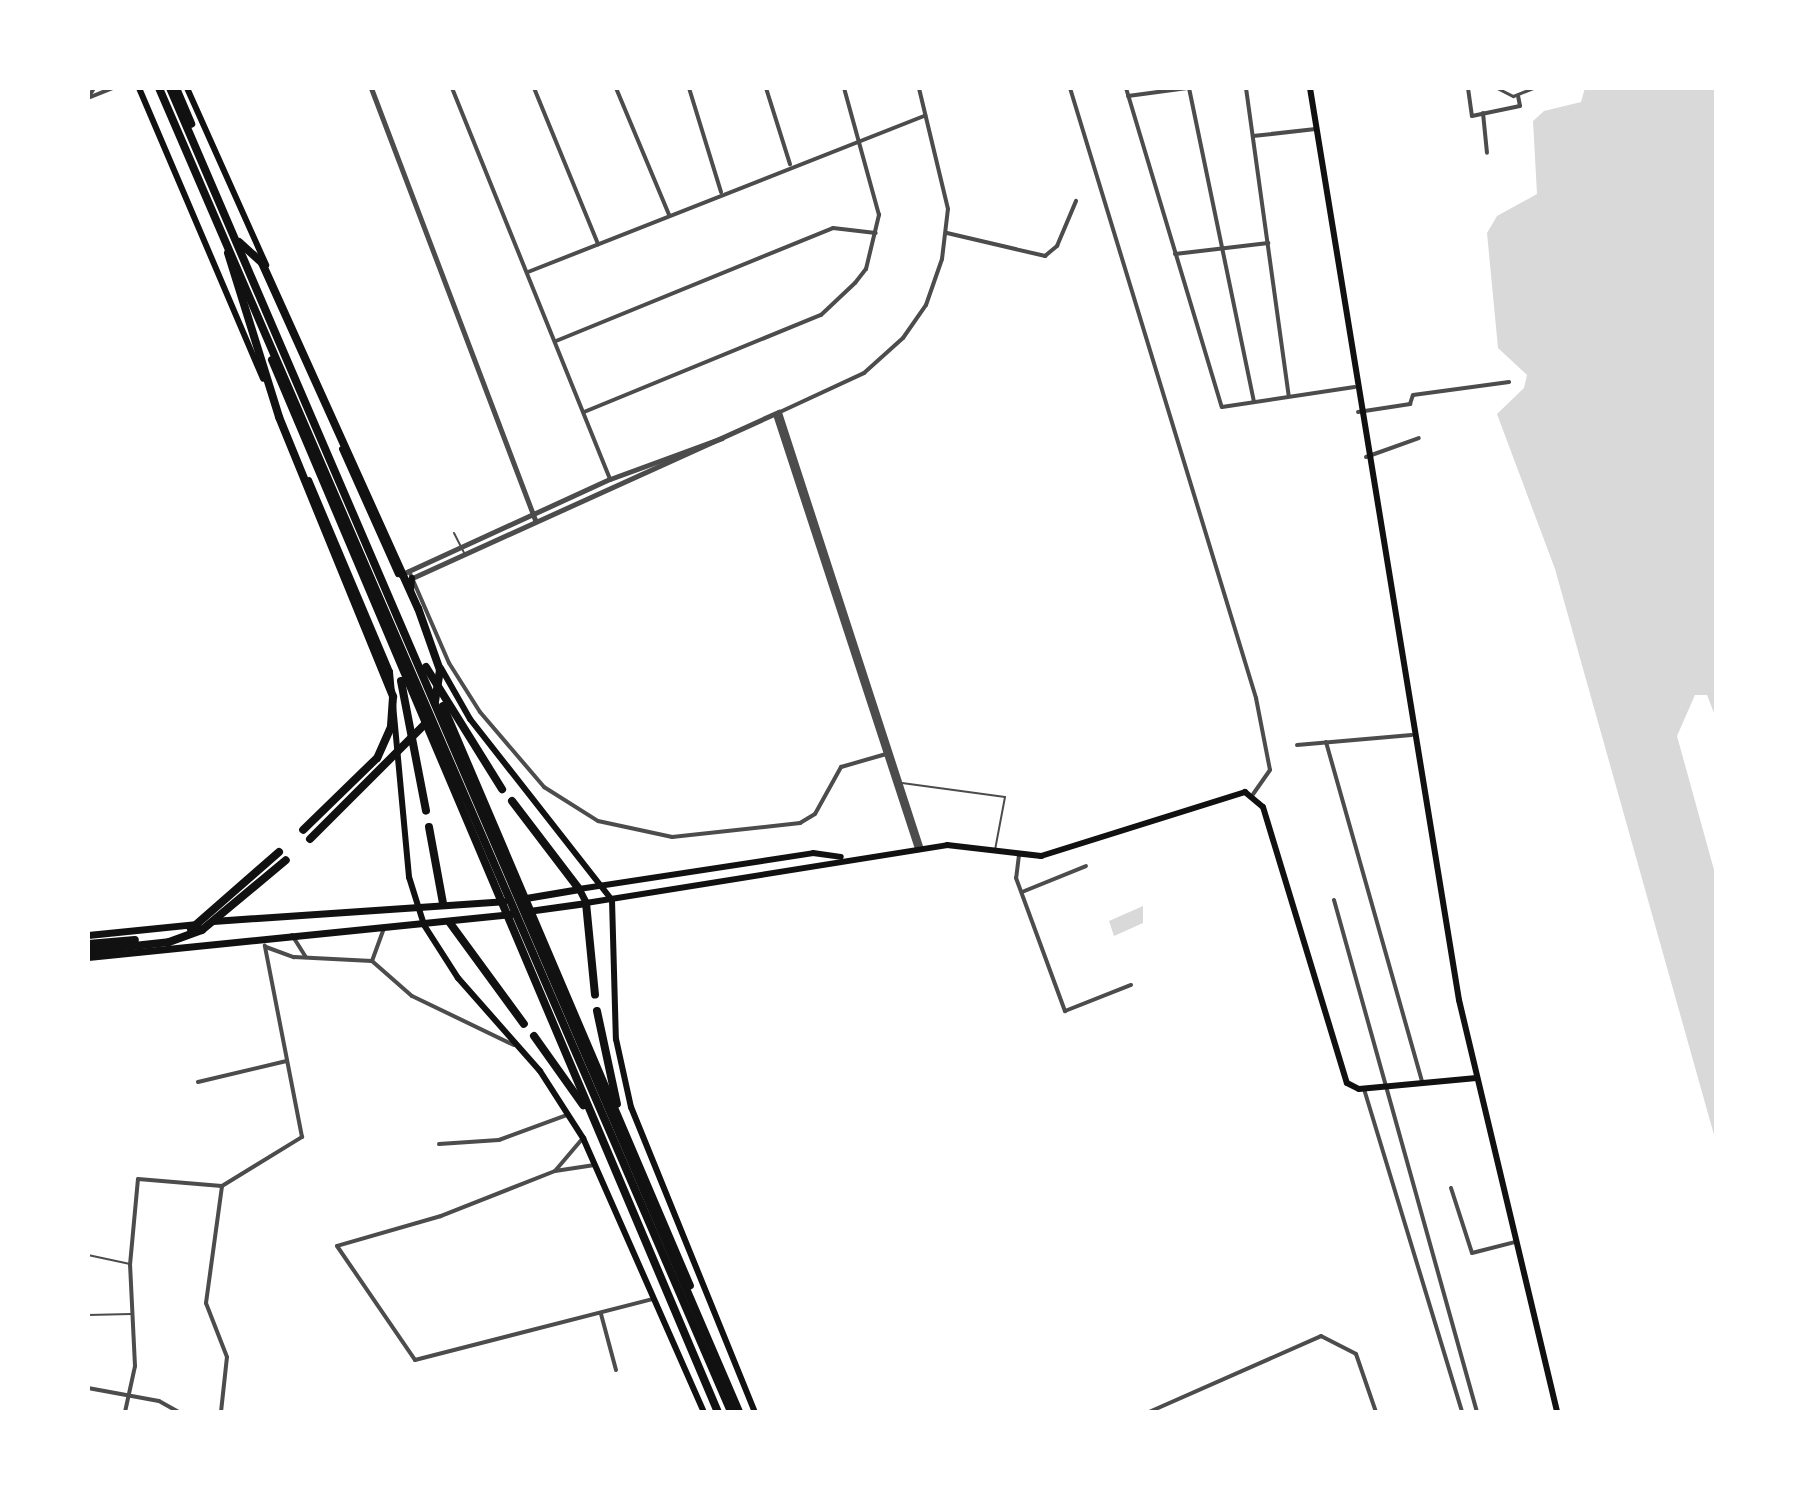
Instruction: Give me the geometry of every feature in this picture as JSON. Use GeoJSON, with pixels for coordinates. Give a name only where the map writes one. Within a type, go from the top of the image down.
{"type":"FeatureCollection","features":[{"type":"Feature","properties":{"kind":"highway"},"geometry":{"type":"LineString","coordinates":[[157,88],[230,240],[741,1412]]}},
{"type":"Feature","properties":{"kind":"highway"},"geometry":{"type":"LineString","coordinates":[[157,88],[718,1412]]}},
{"type":"Feature","properties":{"kind":"highway"},"geometry":{"type":"LineString","coordinates":[[170,88],[230,240],[731,1412]]}},
{"type":"Feature","properties":{"kind":"highway"},"geometry":{"type":"LineString","coordinates":[[176,88],[426,667],[741,1412]]}},
{"type":"Feature","properties":{"kind":"highway"},"geometry":{"type":"LineString","coordinates":[[230,240],[274,403],[393,697],[391,727],[377,758],[303,830]]}},
{"type":"Feature","properties":{"kind":"highway"},"geometry":{"type":"LineString","coordinates":[[230,240],[262,263],[289,318],[440,670],[428,721],[310,839]]}},
{"type":"Feature","properties":{"kind":"highway"},"geometry":{"type":"LineString","coordinates":[[386,634],[408,702],[426,811]]}},
{"type":"Feature","properties":{"kind":"highway"},"geometry":{"type":"LineString","coordinates":[[426,667],[502,789]]}},
{"type":"Feature","properties":{"kind":"highway"},"geometry":{"type":"LineString","coordinates":[[512,801],[579,889]]}},
{"type":"Feature","properties":{"kind":"highway"},"geometry":{"type":"LineString","coordinates":[[429,827],[443,903]]}},
{"type":"Feature","properties":{"kind":"highway"},"geometry":{"type":"LineString","coordinates":[[92,947],[169,942],[202,930],[283,856]]}},
{"type":"Feature","properties":{"kind":"highway"},"geometry":{"type":"LineString","coordinates":[[586,903],[595,995]]}},
{"type":"Feature","properties":{"kind":"highway"},"geometry":{"type":"LineString","coordinates":[[450,923],[524,1024]]}},
{"type":"Feature","properties":{"kind":"highway"},"geometry":{"type":"LineString","coordinates":[[597,1011],[630,1147]]}},
{"type":"Feature","properties":{"kind":"highway"},"geometry":{"type":"LineString","coordinates":[[534,1036],[611,1159]]}},
{"type":"Feature","properties":{"kind":"main road"},"geometry":{"type":"LineString","coordinates":[[139,88],[390,672],[415,904],[424,925],[458,978],[526,1053],[583,1138],[704,1412]]}},
{"type":"Feature","properties":{"kind":"main road"},"geometry":{"type":"LineString","coordinates":[[187,88],[457,701],[605,884],[612,900],[616,1039],[631,1107],[755,1412]]}},
{"type":"Feature","properties":{"kind":"main road"},"geometry":{"type":"LineString","coordinates":[[1310,88],[1354,387],[1412,735],[1476,1078],[1518,1241],[1557,1412]]}},
{"type":"Feature","properties":{"kind":"main road"},"geometry":{"type":"LineString","coordinates":[[410,574],[410,599]]}},
{"type":"Feature","properties":{"kind":"main road"},"geometry":{"type":"LineString","coordinates":[[88,957],[291,933],[450,923],[612,900],[919,848],[1019,855],[1052,854],[1237,791],[1253,794],[1342,1073],[1364,1089],[1476,1078]]}},
{"type":"Feature","properties":{"kind":"main road"},"geometry":{"type":"LineString","coordinates":[[88,935],[385,906],[484,904],[813,853],[849,858]]}},
{"type":"Feature","properties":{"kind":"main road"},"geometry":{"type":"LineString","coordinates":[[579,889],[586,903]]}},
{"type":"Feature","properties":{"kind":"main road"},"geometry":{"type":"LineString","coordinates":[[443,903],[450,923]]}},
{"type":"Feature","properties":{"kind":"main road"},"geometry":{"type":"LineString","coordinates":[[385,906],[385,926]]}},
{"type":"Feature","properties":{"kind":"street"},"geometry":{"type":"LineString","coordinates":[[88,98],[94,88]]}},
{"type":"Feature","properties":{"kind":"street"},"geometry":{"type":"LineString","coordinates":[[88,98],[113,88]]}},
{"type":"Feature","properties":{"kind":"street"},"geometry":{"type":"LineString","coordinates":[[371,88],[535,520]]}},
{"type":"Feature","properties":{"kind":"street"},"geometry":{"type":"LineString","coordinates":[[452,88],[613,487]]}},
{"type":"Feature","properties":{"kind":"street"},"geometry":{"type":"LineString","coordinates":[[534,88],[598,244]]}},
{"type":"Feature","properties":{"kind":"street"},"geometry":{"type":"LineString","coordinates":[[616,88],[669,215]]}},
{"type":"Feature","properties":{"kind":"street"},"geometry":{"type":"LineString","coordinates":[[689,88],[721,192]]}},
{"type":"Feature","properties":{"kind":"street"},"geometry":{"type":"LineString","coordinates":[[766,88],[790,164]]}},
{"type":"Feature","properties":{"kind":"street"},"geometry":{"type":"LineString","coordinates":[[584,412],[821,315],[866,269],[876,233],[875,193],[844,88]]}},
{"type":"Feature","properties":{"kind":"street"},"geometry":{"type":"LineString","coordinates":[[410,574],[464,554],[864,373],[903,338],[926,305],[947,233],[945,188],[919,88]]}},
{"type":"Feature","properties":{"kind":"street"},"geometry":{"type":"LineString","coordinates":[[1070,88],[1256,698],[1270,770],[1253,794]]}},
{"type":"Feature","properties":{"kind":"street"},"geometry":{"type":"LineString","coordinates":[[1126,88],[1222,407],[1354,387]]}},
{"type":"Feature","properties":{"kind":"street"},"geometry":{"type":"LineString","coordinates":[[1128,96],[1188,88],[1254,401]]}},
{"type":"Feature","properties":{"kind":"street"},"geometry":{"type":"LineString","coordinates":[[1246,88],[1289,396]]}},
{"type":"Feature","properties":{"kind":"street"},"geometry":{"type":"LineString","coordinates":[[1468,88],[1472,116],[1520,106],[1518,96]]}},
{"type":"Feature","properties":{"kind":"street"},"geometry":{"type":"LineString","coordinates":[[1497,88],[1518,96],[1533,88]]}},
{"type":"Feature","properties":{"kind":"street"},"geometry":{"type":"LineString","coordinates":[[1483,113],[1487,153]]}},
{"type":"Feature","properties":{"kind":"street"},"geometry":{"type":"LineString","coordinates":[[528,272],[858,137],[925,116]]}},
{"type":"Feature","properties":{"kind":"street"},"geometry":{"type":"LineString","coordinates":[[1253,136],[1316,129]]}},
{"type":"Feature","properties":{"kind":"street"},"geometry":{"type":"LineString","coordinates":[[947,233],[1045,256],[1057,246],[1076,201]]}},
{"type":"Feature","properties":{"kind":"street"},"geometry":{"type":"LineString","coordinates":[[556,341],[833,228],[876,233]]}},
{"type":"Feature","properties":{"kind":"street"},"geometry":{"type":"LineString","coordinates":[[1175,254],[1268,243]]}},
{"type":"Feature","properties":{"kind":"street"},"geometry":{"type":"LineString","coordinates":[[1358,412],[1410,404],[1413,395],[1509,382]]}},
{"type":"Feature","properties":{"kind":"street"},"geometry":{"type":"LineString","coordinates":[[777,413],[919,848]]}},
{"type":"Feature","properties":{"kind":"street"},"geometry":{"type":"LineString","coordinates":[[401,579],[532,513],[610,479],[727,437]]}},
{"type":"Feature","properties":{"kind":"street"},"geometry":{"type":"LineString","coordinates":[[1366,457],[1419,438]]}},
{"type":"Feature","properties":{"kind":"street"},"geometry":{"type":"LineString","coordinates":[[410,574],[449,663],[480,712],[544,787],[598,821],[672,837],[800,823],[815,814],[841,767],[888,754]]}},
{"type":"Feature","properties":{"kind":"street"},"geometry":{"type":"LineString","coordinates":[[1297,745],[1412,735]]}},
{"type":"Feature","properties":{"kind":"street"},"geometry":{"type":"LineString","coordinates":[[1326,742],[1422,1081]]}},
{"type":"Feature","properties":{"kind":"street"},"geometry":{"type":"LineString","coordinates":[[888,754],[901,783],[919,848]]}},
{"type":"Feature","properties":{"kind":"street"},"geometry":{"type":"LineString","coordinates":[[1019,855],[1021,892],[1065,1011],[1131,985]]}},
{"type":"Feature","properties":{"kind":"street"},"geometry":{"type":"LineString","coordinates":[[1021,892],[1086,866]]}},
{"type":"Feature","properties":{"kind":"street"},"geometry":{"type":"LineString","coordinates":[[1334,900],[1382,1088],[1477,1412]]}},
{"type":"Feature","properties":{"kind":"street"},"geometry":{"type":"LineString","coordinates":[[372,961],[385,926]]}},
{"type":"Feature","properties":{"kind":"street"},"geometry":{"type":"LineString","coordinates":[[291,933],[306,957]]}},
{"type":"Feature","properties":{"kind":"street"},"geometry":{"type":"LineString","coordinates":[[125,1412],[133,1398],[130,1265],[138,1179],[222,1186],[302,1137],[265,946],[260,936]]}},
{"type":"Feature","properties":{"kind":"street"},"geometry":{"type":"LineString","coordinates":[[265,946],[306,957],[372,961],[412,996],[526,1053]]}},
{"type":"Feature","properties":{"kind":"street"},"geometry":{"type":"LineString","coordinates":[[198,1082],[287,1061]]}},
{"type":"Feature","properties":{"kind":"street"},"geometry":{"type":"LineString","coordinates":[[1364,1089],[1462,1412]]}},
{"type":"Feature","properties":{"kind":"street"},"geometry":{"type":"LineString","coordinates":[[439,1144],[499,1140],[569,1115]]}},
{"type":"Feature","properties":{"kind":"street"},"geometry":{"type":"LineString","coordinates":[[555,1171],[583,1138]]}},
{"type":"Feature","properties":{"kind":"street"},"geometry":{"type":"LineString","coordinates":[[597,1165],[555,1171],[441,1216],[337,1246],[415,1360],[655,1299]]}},
{"type":"Feature","properties":{"kind":"street"},"geometry":{"type":"LineString","coordinates":[[221,1412],[227,1357],[206,1303],[222,1186]]}},
{"type":"Feature","properties":{"kind":"street"},"geometry":{"type":"LineString","coordinates":[[1451,1188],[1472,1253],[1518,1241]]}},
{"type":"Feature","properties":{"kind":"street"},"geometry":{"type":"LineString","coordinates":[[601,1313],[616,1370]]}},
{"type":"Feature","properties":{"kind":"street"},"geometry":{"type":"LineString","coordinates":[[1149,1412],[1321,1336],[1356,1354],[1376,1412]]}},
{"type":"Feature","properties":{"kind":"street"},"geometry":{"type":"LineString","coordinates":[[88,1388],[179,1412]]}},
{"type":"Feature","properties":{"kind":"lane"},"geometry":{"type":"LineString","coordinates":[[454,533],[464,554]]}},
{"type":"Feature","properties":{"kind":"lane"},"geometry":{"type":"LineString","coordinates":[[901,783],[1005,797],[995,851]]}},
{"type":"Feature","properties":{"kind":"lane"},"geometry":{"type":"LineString","coordinates":[[88,1255],[130,1265]]}},
{"type":"Feature","properties":{"kind":"lane"},"geometry":{"type":"LineString","coordinates":[[88,1315],[132,1314]]}},
{"type":"Feature","properties":{"kind":"shaded area"},"geometry":{"type":"Polygon","coordinates":[[[1585,88],[1716,88],[1716,718],[1707,695],[1695,695],[1677,736],[1716,877],[1716,1142],[1555,569],[1497,414],[1524,388],[1527,375],[1498,348],[1487,233],[1497,216],[1537,194],[1533,121],[1544,111],[1581,102],[1585,88]]]}},
{"type":"Feature","properties":{"kind":"shaded area"},"geometry":{"type":"Polygon","coordinates":[[[1143,906],[1143,923],[1114,936],[1109,921],[1143,906]]]}}]}
